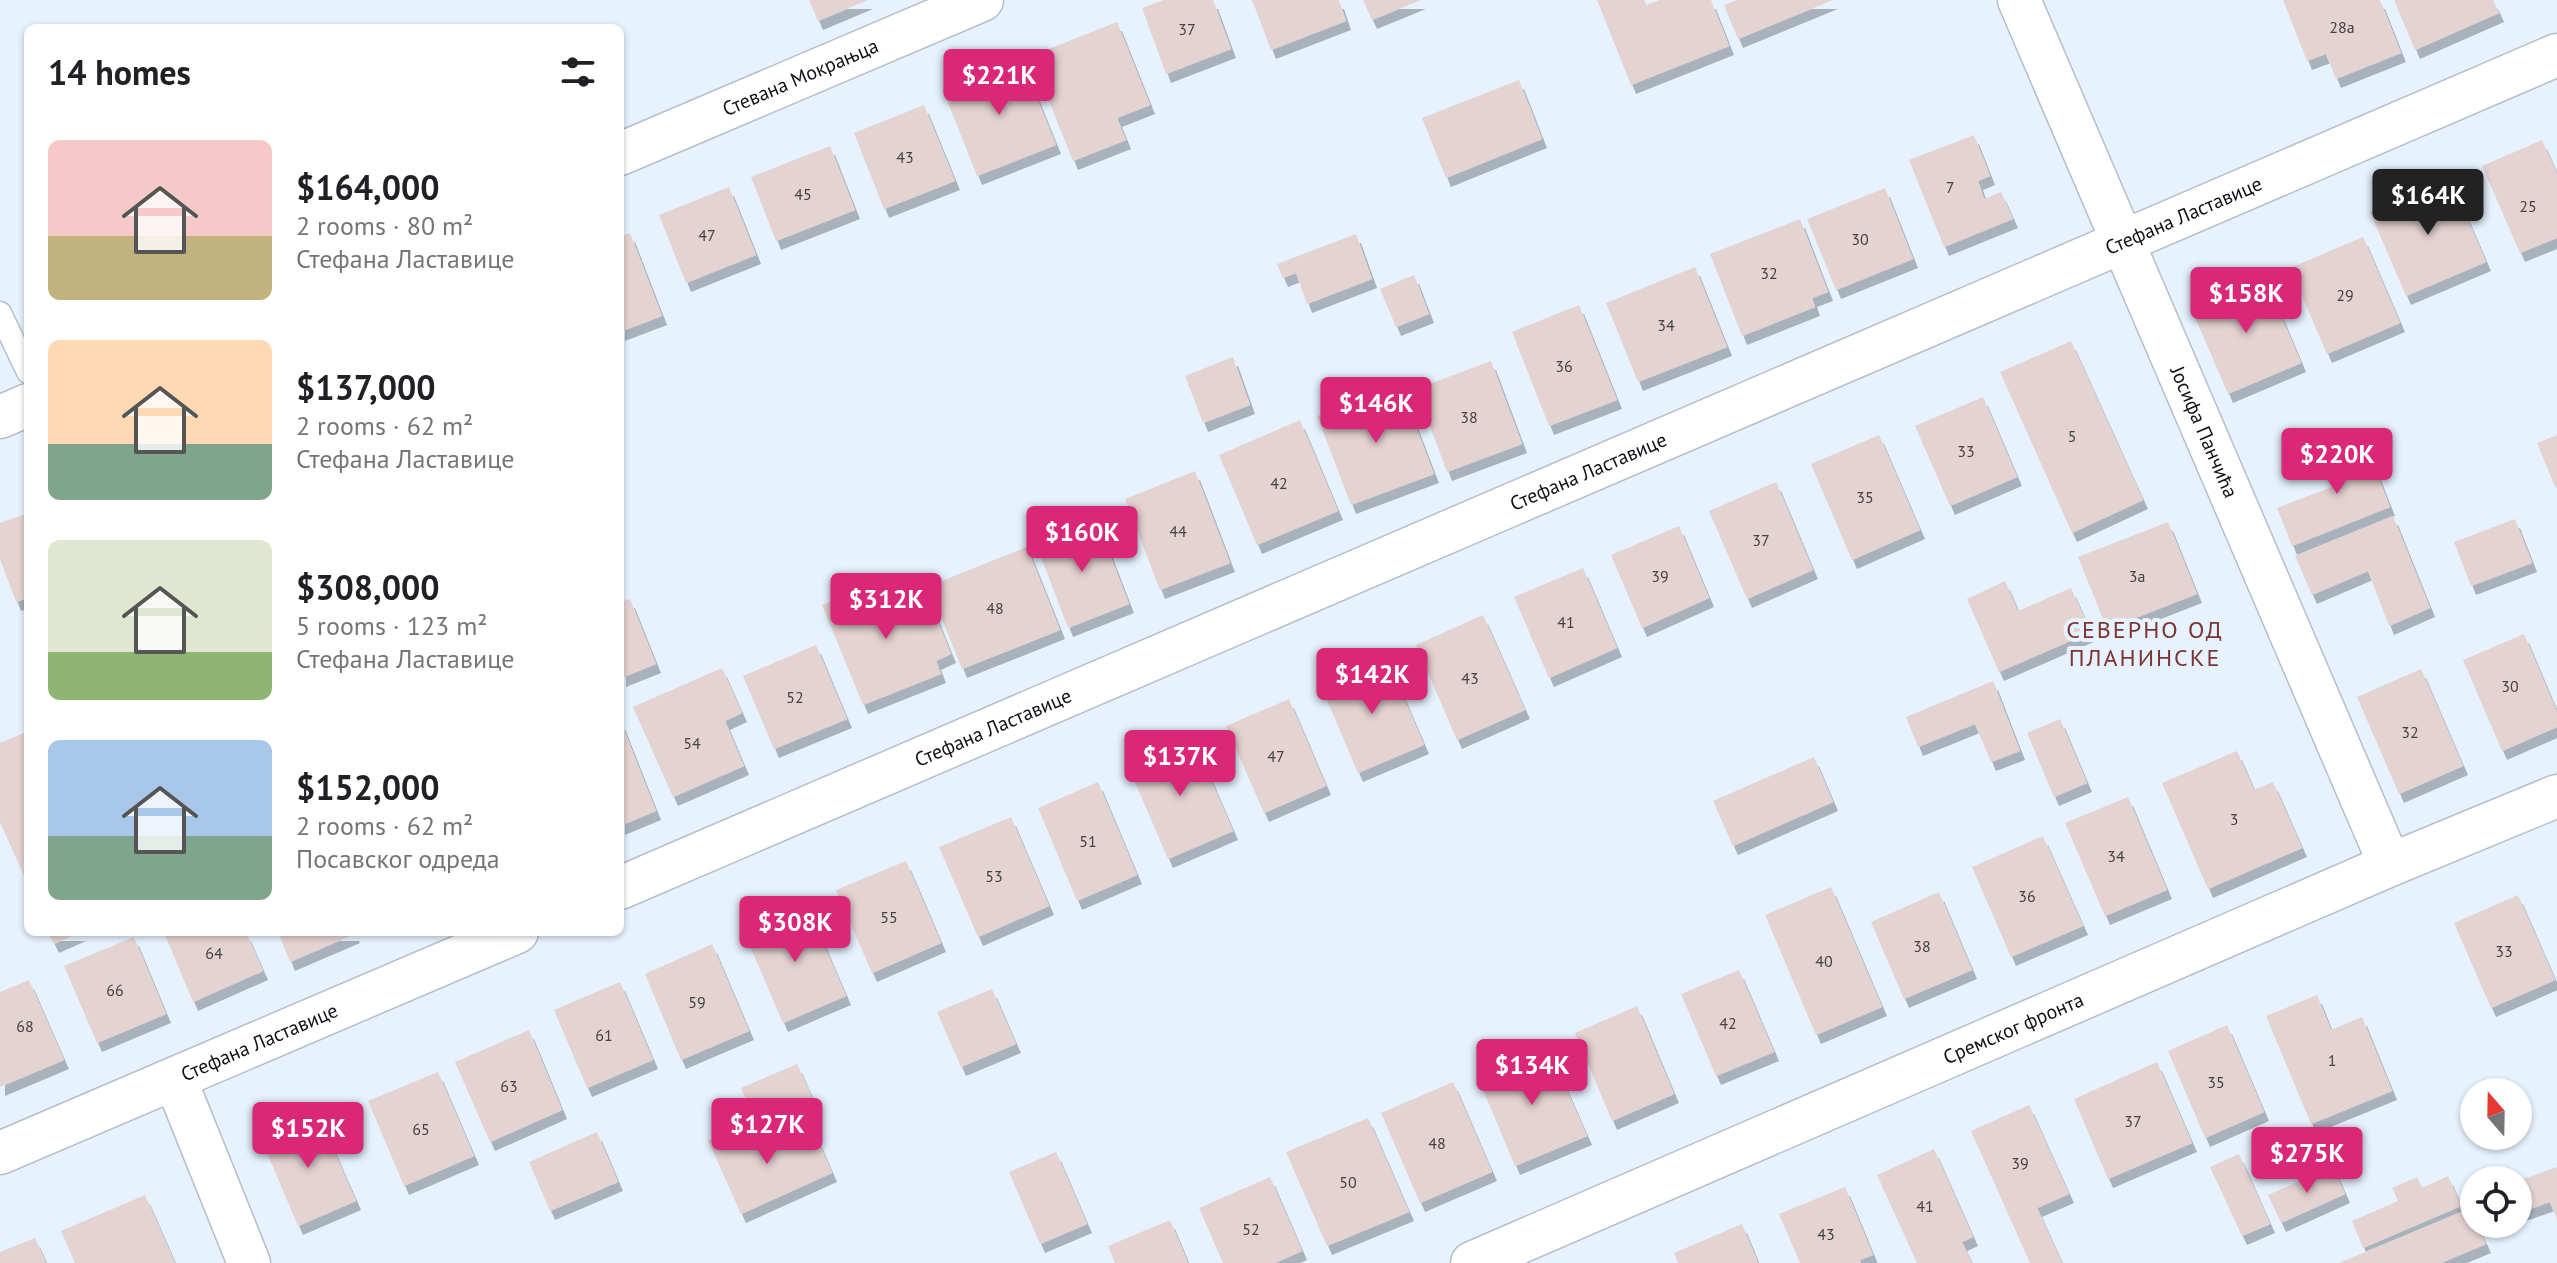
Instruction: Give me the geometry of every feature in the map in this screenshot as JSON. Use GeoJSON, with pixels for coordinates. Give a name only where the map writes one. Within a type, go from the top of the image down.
{"type":"FeatureCollection","features":[{"type":"Feature","properties":{"kind":"street","name":"Стевана Мокрањца"},"geometry":{"type":"LineString","coordinates":[[624,152],[982,0]]}},
{"type":"Feature","properties":{"kind":"street","name":"Јосифа Панчића"},"geometry":{"type":"LineString","coordinates":[[2019,0],[2390,865]]}},
{"type":"Feature","properties":{"kind":"street","name":"Стефана Ластавице"},"geometry":{"type":"LineString","coordinates":[[624,886],[2557,55]]}},
{"type":"Feature","properties":{"kind":"street"},"geometry":{"type":"LineString","coordinates":[[0,417],[24,407]]}},
{"type":"Feature","properties":{"kind":"street","name":"Сремског фронта"},"geometry":{"type":"LineString","coordinates":[[1472,1263],[2390,865],[2557,796]]}},
{"type":"Feature","properties":{"kind":"street","name":"Стефана Ластавице"},"geometry":{"type":"LineString","coordinates":[[0,1153],[508,936]]}},
{"type":"Feature","properties":{"kind":"street"},"geometry":{"type":"LineString","coordinates":[[175,1079],[249,1263]]}},
{"type":"Feature","properties":{"kind":"lane"},"geometry":{"type":"LineString","coordinates":[[0,313],[24,364]]}},
{"type":"Feature","properties":{"kind":"building"},"geometry":{"type":"Polygon","coordinates":[[[809,0],[868,0],[818,21],[809,0]]]}},
{"type":"Feature","properties":{"kind":"building"},"geometry":{"type":"Polygon","coordinates":[[[1164,0],[1213,0],[1231,49],[1166,74],[1142,8],[1164,0]]]}},
{"type":"Feature","properties":{"kind":"building"},"geometry":{"type":"Polygon","coordinates":[[[1252,0],[1339,0],[1346,21],[1271,50],[1252,0]]]}},
{"type":"Feature","properties":{"kind":"building"},"geometry":{"type":"Polygon","coordinates":[[[1363,0],[1421,0],[1372,20],[1363,0]]]}},
{"type":"Feature","properties":{"kind":"building"},"geometry":{"type":"Polygon","coordinates":[[[1597,0],[1644,0],[1646,5],[1660,0],[1711,0],[1729,46],[1631,85],[1597,0]]]}},
{"type":"Feature","properties":{"kind":"building"},"geometry":{"type":"Polygon","coordinates":[[[1737,0],[1833,0],[1738,39],[1724,5],[1737,0]]]}},
{"type":"Feature","properties":{"kind":"building"},"geometry":{"type":"Polygon","coordinates":[[[2283,0],[2380,0],[2401,53],[2336,79],[2326,54],[2307,61],[2283,0]]]}},
{"type":"Feature","properties":{"kind":"building"},"geometry":{"type":"Polygon","coordinates":[[[2394,0],[2493,0],[2499,13],[2415,50],[2394,0]]]}},
{"type":"Feature","properties":{"kind":"building"},"geometry":{"type":"Polygon","coordinates":[[[1117,22],[1150,105],[1117,118],[1126,140],[1073,161],[1031,56],[1117,22]]]}},
{"type":"Feature","properties":{"kind":"building"},"geometry":{"type":"Polygon","coordinates":[[[1021,58],[1056,145],[977,176],[943,90],[1021,58]]]}},
{"type":"Feature","properties":{"kind":"building"},"geometry":{"type":"Polygon","coordinates":[[[1519,80],[1542,139],[1446,178],[1422,118],[1519,80]]]}},
{"type":"Feature","properties":{"kind":"building"},"geometry":{"type":"Polygon","coordinates":[[[924,105],[955,181],[884,209],[854,133],[924,105]]]}},
{"type":"Feature","properties":{"kind":"building"},"geometry":{"type":"Polygon","coordinates":[[[1974,135],[1990,176],[1978,181],[1984,199],[2001,192],[2013,219],[1944,247],[1909,160],[1974,135]]]}},
{"type":"Feature","properties":{"kind":"building"},"geometry":{"type":"Polygon","coordinates":[[[2542,140],[2557,174],[2557,238],[2520,253],[2482,166],[2542,140]]]}},
{"type":"Feature","properties":{"kind":"building"},"geometry":{"type":"Polygon","coordinates":[[[830,146],[855,210],[776,241],[751,177],[830,146]]]}},
{"type":"Feature","properties":{"kind":"building"},"geometry":{"type":"Polygon","coordinates":[[[2450,178],[2486,262],[2406,296],[2370,212],[2450,178]]]}},
{"type":"Feature","properties":{"kind":"building"},"geometry":{"type":"Polygon","coordinates":[[[729,187],[756,255],[686,283],[659,215],[729,187]]]}},
{"type":"Feature","properties":{"kind":"building"},"geometry":{"type":"Polygon","coordinates":[[[1885,188],[1913,259],[1836,290],[1807,219],[1885,188]]]}},
{"type":"Feature","properties":{"kind":"building"},"geometry":{"type":"Polygon","coordinates":[[[1800,219],[1828,292],[1812,298],[1815,307],[1742,336],[1710,254],[1800,219]]]}},
{"type":"Feature","properties":{"kind":"building"},"geometry":{"type":"Polygon","coordinates":[[[630,233],[662,316],[624,330],[624,235],[630,233]]]}},
{"type":"Feature","properties":{"kind":"building"},"geometry":{"type":"Polygon","coordinates":[[[1356,234],[1372,279],[1307,304],[1296,273],[1283,278],[1277,264],[1356,234]]]}},
{"type":"Feature","properties":{"kind":"building"},"geometry":{"type":"Polygon","coordinates":[[[2363,237],[2400,323],[2327,354],[2290,268],[2363,237]]]}},
{"type":"Feature","properties":{"kind":"building"},"geometry":{"type":"Polygon","coordinates":[[[1695,267],[1727,347],[1638,382],[1606,303],[1695,267]]]}},
{"type":"Feature","properties":{"kind":"building"},"geometry":{"type":"Polygon","coordinates":[[[1414,275],[1429,314],[1396,327],[1380,289],[1414,275]]]}},
{"type":"Feature","properties":{"kind":"building"},"geometry":{"type":"Polygon","coordinates":[[[2265,277],[2301,363],[2228,394],[2191,308],[2265,277]]]}},
{"type":"Feature","properties":{"kind":"building"},"geometry":{"type":"Polygon","coordinates":[[[1579,305],[1617,400],[1549,426],[1512,332],[1579,305]]]}},
{"type":"Feature","properties":{"kind":"building"},"geometry":{"type":"Polygon","coordinates":[[[2071,341],[2143,500],[2072,533],[2000,372],[2071,341]]]}},
{"type":"Feature","properties":{"kind":"building"},"geometry":{"type":"Polygon","coordinates":[[[1233,357],[1250,405],[1203,423],[1185,376],[1233,357]]]}},
{"type":"Feature","properties":{"kind":"building"},"geometry":{"type":"Polygon","coordinates":[[[1491,361],[1522,444],[1447,472],[1416,389],[1491,361]]]}},
{"type":"Feature","properties":{"kind":"building"},"geometry":{"type":"Polygon","coordinates":[[[1400,385],[1434,474],[1351,505],[1317,416],[1400,385]]]}},
{"type":"Feature","properties":{"kind":"building"},"geometry":{"type":"Polygon","coordinates":[[[1983,397],[2017,477],[1950,506],[1915,426],[1983,397]]]}},
{"type":"Feature","properties":{"kind":"building"},"geometry":{"type":"Polygon","coordinates":[[[1300,420],[1338,511],[1257,545],[1219,455],[1300,420]]]}},
{"type":"Feature","properties":{"kind":"building"},"geometry":{"type":"Polygon","coordinates":[[[1879,435],[1920,530],[1852,560],[1811,464],[1879,435]]]}},
{"type":"Feature","properties":{"kind":"building"},"geometry":{"type":"Polygon","coordinates":[[[2557,435],[2557,486],[2555,487],[2537,443],[2557,435]]]}},
{"type":"Feature","properties":{"kind":"building"},"geometry":{"type":"Polygon","coordinates":[[[2363,438],[2390,507],[2292,546],[2277,508],[2334,486],[2322,455],[2363,438]]]}},
{"type":"Feature","properties":{"kind":"building"},"geometry":{"type":"Polygon","coordinates":[[[1195,471],[1230,563],[1160,590],[1125,499],[1195,471]]]}},
{"type":"Feature","properties":{"kind":"building"},"geometry":{"type":"Polygon","coordinates":[[[1776,482],[1813,570],[1747,599],[1709,511],[1776,482]]]}},
{"type":"Feature","properties":{"kind":"building"},"geometry":{"type":"Polygon","coordinates":[[[24,514],[24,599],[16,602],[0,559],[0,523],[24,514]]]}},
{"type":"Feature","properties":{"kind":"building"},"geometry":{"type":"Polygon","coordinates":[[[2393,516],[2430,608],[2389,626],[2368,571],[2312,595],[2295,556],[2393,516]]]}},
{"type":"Feature","properties":{"kind":"building"},"geometry":{"type":"Polygon","coordinates":[[[2515,519],[2532,563],[2471,586],[2454,542],[2515,519]]]}},
{"type":"Feature","properties":{"kind":"building"},"geometry":{"type":"Polygon","coordinates":[[[1097,521],[1129,604],[1068,628],[1036,544],[1097,521]]]}},
{"type":"Feature","properties":{"kind":"building"},"geometry":{"type":"Polygon","coordinates":[[[2168,522],[2197,594],[2107,629],[2078,557],[2168,522]]]}},
{"type":"Feature","properties":{"kind":"building"},"geometry":{"type":"Polygon","coordinates":[[[1679,526],[1709,598],[1642,628],[1611,555],[1679,526]]]}},
{"type":"Feature","properties":{"kind":"building"},"geometry":{"type":"Polygon","coordinates":[[[1027,547],[1060,630],[962,669],[929,586],[1027,547]]]}},
{"type":"Feature","properties":{"kind":"building"},"geometry":{"type":"Polygon","coordinates":[[[1583,568],[1617,648],[1549,678],[1514,597],[1583,568]]]}},
{"type":"Feature","properties":{"kind":"building"},"geometry":{"type":"Polygon","coordinates":[[[886,579],[898,609],[928,597],[951,654],[936,661],[941,674],[863,705],[822,605],[886,579]]]}},
{"type":"Feature","properties":{"kind":"building"},"geometry":{"type":"Polygon","coordinates":[[[2005,581],[2018,611],[2071,588],[2091,632],[1999,672],[1967,599],[2005,581]]]}},
{"type":"Feature","properties":{"kind":"building"},"geometry":{"type":"Polygon","coordinates":[[[630,599],[656,664],[624,677],[624,601],[630,599]]]}},
{"type":"Feature","properties":{"kind":"building"},"geometry":{"type":"Polygon","coordinates":[[[1483,615],[1525,710],[1457,740],[1416,645],[1483,615]]]}},
{"type":"Feature","properties":{"kind":"building"},"geometry":{"type":"Polygon","coordinates":[[[2524,634],[2557,712],[2557,727],[2502,751],[2463,660],[2524,634]]]}},
{"type":"Feature","properties":{"kind":"building"},"geometry":{"type":"Polygon","coordinates":[[[816,645],[847,719],[774,749],[743,676],[816,645]]]}},
{"type":"Feature","properties":{"kind":"building"},"geometry":{"type":"Polygon","coordinates":[[[1387,658],[1424,745],[1358,773],[1321,686],[1387,658]]]}},
{"type":"Feature","properties":{"kind":"building"},"geometry":{"type":"Polygon","coordinates":[[[722,668],[742,713],[725,721],[744,766],[673,797],[633,707],[722,668]]]}},
{"type":"Feature","properties":{"kind":"building"},"geometry":{"type":"Polygon","coordinates":[[[2421,669],[2463,766],[2399,794],[2357,697],[2421,669]]]}},
{"type":"Feature","properties":{"kind":"building"},"geometry":{"type":"Polygon","coordinates":[[[1993,681],[2020,751],[1991,762],[1975,724],[1918,747],[1906,717],[1993,681]]]}},
{"type":"Feature","properties":{"kind":"building"},"geometry":{"type":"Polygon","coordinates":[[[1289,699],[1326,786],[1264,813],[1226,726],[1289,699]]]}},
{"type":"Feature","properties":{"kind":"building"},"geometry":{"type":"Polygon","coordinates":[[[2060,719],[2087,783],[2054,797],[2027,733],[2060,719]]]}},
{"type":"Feature","properties":{"kind":"building"},"geometry":{"type":"Polygon","coordinates":[[[624,730],[656,811],[624,824],[624,730]]]}},
{"type":"Feature","properties":{"kind":"building"},"geometry":{"type":"Polygon","coordinates":[[[24,733],[24,876],[0,822],[0,743],[24,733]]]}},
{"type":"Feature","properties":{"kind":"building"},"geometry":{"type":"Polygon","coordinates":[[[1193,738],[1233,831],[1168,859],[1128,766],[1193,738]]]}},
{"type":"Feature","properties":{"kind":"building"},"geometry":{"type":"Polygon","coordinates":[[[2237,751],[2254,790],[2273,782],[2302,848],[2208,889],[2162,783],[2237,751]]]}},
{"type":"Feature","properties":{"kind":"building"},"geometry":{"type":"Polygon","coordinates":[[[1814,757],[1833,802],[1733,846],[1713,801],[1814,757]]]}},
{"type":"Feature","properties":{"kind":"building"},"geometry":{"type":"Polygon","coordinates":[[[1098,782],[1137,875],[1077,901],[1038,808],[1098,782]]]}},
{"type":"Feature","properties":{"kind":"building"},"geometry":{"type":"Polygon","coordinates":[[[2128,797],[2167,890],[2105,916],[2065,823],[2128,797]]]}},
{"type":"Feature","properties":{"kind":"building"},"geometry":{"type":"Polygon","coordinates":[[[1011,817],[1049,906],[978,937],[939,847],[1011,817]]]}},
{"type":"Feature","properties":{"kind":"building"},"geometry":{"type":"Polygon","coordinates":[[[2043,836],[2083,926],[2011,957],[1972,867],[2043,836]]]}},
{"type":"Feature","properties":{"kind":"building"},"geometry":{"type":"Polygon","coordinates":[[[906,861],[941,943],[872,973],[836,890],[906,861]]]}},
{"type":"Feature","properties":{"kind":"building"},"geometry":{"type":"Polygon","coordinates":[[[1831,887],[1882,1007],[1816,1035],[1765,915],[1831,887]]]}},
{"type":"Feature","properties":{"kind":"building"},"geometry":{"type":"Polygon","coordinates":[[[1939,892],[1972,970],[1904,999],[1871,922],[1939,892]]]}},
{"type":"Feature","properties":{"kind":"building"},"geometry":{"type":"Polygon","coordinates":[[[2518,895],[2555,980],[2491,1008],[2454,923],[2518,895]]]}},
{"type":"Feature","properties":{"kind":"building"},"geometry":{"type":"Polygon","coordinates":[[[807,905],[846,996],[783,1023],[744,932],[807,905]]]}},
{"type":"Feature","properties":{"kind":"building"},"geometry":{"type":"Polygon","coordinates":[[[50,936],[72,936],[54,944],[50,936]]]}},
{"type":"Feature","properties":{"kind":"building"},"geometry":{"type":"Polygon","coordinates":[[[165,936],[248,936],[263,971],[193,1002],[165,936]]]}},
{"type":"Feature","properties":{"kind":"building"},"geometry":{"type":"Polygon","coordinates":[[[280,936],[350,936],[290,962],[280,936]]]}},
{"type":"Feature","properties":{"kind":"building"},"geometry":{"type":"Polygon","coordinates":[[[134,937],[166,1014],[97,1043],[64,966],[134,937]]]}},
{"type":"Feature","properties":{"kind":"building"},"geometry":{"type":"Polygon","coordinates":[[[712,944],[749,1031],[681,1060],[645,974],[712,944]]]}},
{"type":"Feature","properties":{"kind":"building"},"geometry":{"type":"Polygon","coordinates":[[[1739,970],[1774,1052],[1716,1076],[1681,994],[1739,970]]]}},
{"type":"Feature","properties":{"kind":"building"},"geometry":{"type":"Polygon","coordinates":[[[29,980],[64,1060],[0,1087],[0,992],[29,980]]]}},
{"type":"Feature","properties":{"kind":"building"},"geometry":{"type":"Polygon","coordinates":[[[620,982],[653,1060],[587,1088],[554,1010],[620,982]]]}},
{"type":"Feature","properties":{"kind":"building"},"geometry":{"type":"Polygon","coordinates":[[[992,989],[1016,1044],[961,1067],[937,1012],[992,989]]]}},
{"type":"Feature","properties":{"kind":"building"},"geometry":{"type":"Polygon","coordinates":[[[2317,995],[2331,1030],[2362,1017],[2392,1091],[2311,1124],[2266,1016],[2317,995]]]}},
{"type":"Feature","properties":{"kind":"building"},"geometry":{"type":"Polygon","coordinates":[[[1637,1006],[1674,1094],[1612,1121],[1575,1033],[1637,1006]]]}},
{"type":"Feature","properties":{"kind":"building"},"geometry":{"type":"Polygon","coordinates":[[[2227,1025],[2264,1112],[2205,1138],[2168,1051],[2227,1025]]]}},
{"type":"Feature","properties":{"kind":"building"},"geometry":{"type":"Polygon","coordinates":[[[529,1030],[562,1110],[490,1142],[455,1062],[529,1030]]]}},
{"type":"Feature","properties":{"kind":"building"},"geometry":{"type":"Polygon","coordinates":[[[1548,1047],[1587,1136],[1515,1166],[1478,1078],[1548,1047]]]}},
{"type":"Feature","properties":{"kind":"building"},"geometry":{"type":"Polygon","coordinates":[[[2157,1062],[2192,1143],[2108,1179],[2074,1099],[2157,1062]]]}},
{"type":"Feature","properties":{"kind":"building"},"geometry":{"type":"Polygon","coordinates":[[[797,1064],[815,1104],[758,1128],[741,1088],[797,1064]]]}},
{"type":"Feature","properties":{"kind":"building"},"geometry":{"type":"Polygon","coordinates":[[[438,1072],[474,1156],[404,1186],[368,1101],[438,1072]]]}},
{"type":"Feature","properties":{"kind":"building"},"geometry":{"type":"Polygon","coordinates":[[[1453,1082],[1492,1172],[1420,1203],[1381,1113],[1453,1082]]]}},
{"type":"Feature","properties":{"kind":"building"},"geometry":{"type":"Polygon","coordinates":[[[2029,1105],[2069,1194],[2037,1208],[2062,1263],[2030,1263],[1971,1131],[2029,1105]]]}},
{"type":"Feature","properties":{"kind":"building"},"geometry":{"type":"Polygon","coordinates":[[[318,1114],[356,1201],[298,1226],[261,1139],[318,1114]]]}},
{"type":"Feature","properties":{"kind":"building"},"geometry":{"type":"Polygon","coordinates":[[[1368,1118],[1409,1212],[1327,1246],[1286,1152],[1368,1118]]]}},
{"type":"Feature","properties":{"kind":"building"},"geometry":{"type":"Polygon","coordinates":[[[747,1123],[760,1153],[813,1129],[832,1173],[741,1214],[708,1140],[747,1123]]]}},
{"type":"Feature","properties":{"kind":"building"},"geometry":{"type":"Polygon","coordinates":[[[597,1132],[618,1182],[550,1211],[529,1162],[597,1132]]]}},
{"type":"Feature","properties":{"kind":"building"},"geometry":{"type":"Polygon","coordinates":[[[1934,1149],[1973,1237],[1962,1242],[1972,1263],[1917,1263],[1877,1175],[1934,1149]]]}},
{"type":"Feature","properties":{"kind":"building"},"geometry":{"type":"Polygon","coordinates":[[[1056,1152],[1087,1224],[1040,1244],[1009,1172],[1056,1152]]]}},
{"type":"Feature","properties":{"kind":"building"},"geometry":{"type":"Polygon","coordinates":[[[2239,1154],[2270,1224],[2242,1236],[2210,1167],[2239,1154]]]}},
{"type":"Feature","properties":{"kind":"building"},"geometry":{"type":"Polygon","coordinates":[[[2333,1166],[2345,1194],[2281,1223],[2268,1195],[2333,1166]]]}},
{"type":"Feature","properties":{"kind":"building"},"geometry":{"type":"Polygon","coordinates":[[[2557,1167],[2557,1220],[2550,1202],[2532,1208],[2532,1176],[2557,1167]]]}},
{"type":"Feature","properties":{"kind":"building"},"geometry":{"type":"Polygon","coordinates":[[[2448,1176],[2460,1206],[2363,1248],[2352,1221],[2398,1201],[2392,1188],[2417,1177],[2422,1188],[2448,1176]]]}},
{"type":"Feature","properties":{"kind":"building"},"geometry":{"type":"Polygon","coordinates":[[[1270,1177],[1302,1251],[1275,1263],[1223,1263],[1199,1208],[1270,1177]]]}},
{"type":"Feature","properties":{"kind":"building"},"geometry":{"type":"Polygon","coordinates":[[[1845,1187],[1873,1255],[1860,1260],[1861,1263],[1800,1263],[1779,1214],[1845,1187]]]}},
{"type":"Feature","properties":{"kind":"building"},"geometry":{"type":"Polygon","coordinates":[[[145,1195],[175,1263],[75,1263],[61,1231],[145,1195]]]}},
{"type":"Feature","properties":{"kind":"building"},"geometry":{"type":"Polygon","coordinates":[[[2460,1213],[2460,1238],[2483,1238],[2486,1244],[2441,1263],[2339,1263],[2460,1213]]]}},
{"type":"Feature","properties":{"kind":"building"},"geometry":{"type":"Polygon","coordinates":[[[1170,1220],[1188,1263],[1115,1263],[1108,1246],[1170,1220]]]}},
{"type":"Feature","properties":{"kind":"building"},"geometry":{"type":"Polygon","coordinates":[[[1742,1224],[1758,1263],[1678,1263],[1674,1253],[1742,1224]]]}},
{"type":"Feature","properties":{"kind":"building"},"geometry":{"type":"Polygon","coordinates":[[[35,1238],[46,1263],[0,1263],[0,1252],[35,1238]]]}},
{"type":"Feature","properties":{"kind":"district","name":"СЕВЕРНО ОД ПЛАНИНСКЕ"},"geometry":{"type":"Point","coordinates":[2145,644]}}]}
